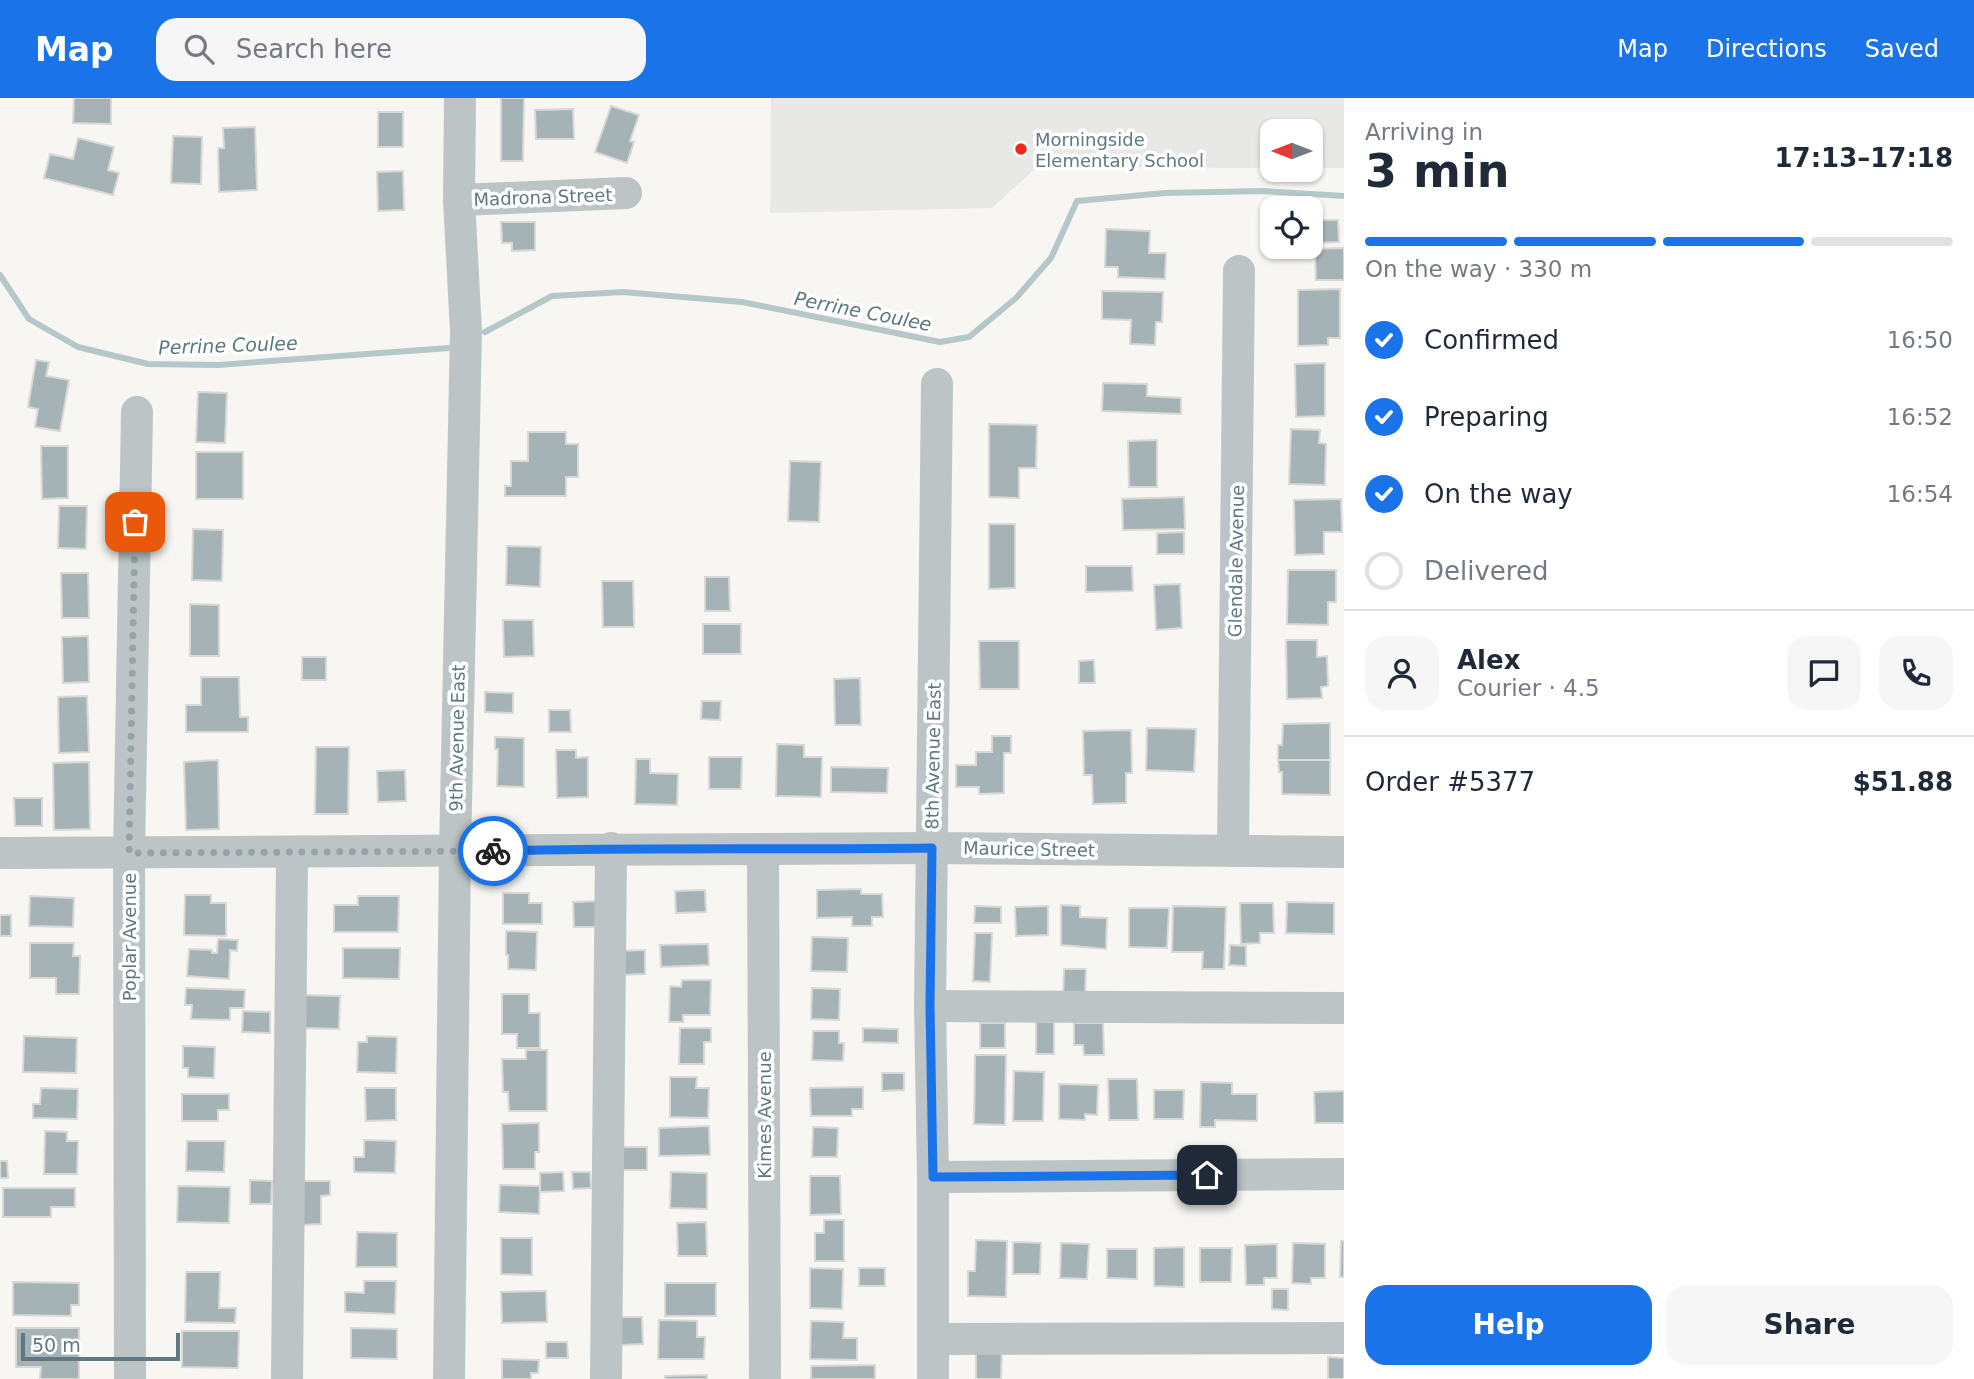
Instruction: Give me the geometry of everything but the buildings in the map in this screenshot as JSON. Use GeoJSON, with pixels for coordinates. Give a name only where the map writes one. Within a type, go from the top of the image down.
{"type":"FeatureCollection","features":[{"type":"Feature","properties":{"kind":"street","name":"9th Avenue East"},"geometry":{"type":"LineString","coordinates":[[449,1379],[455,852],[466,332],[460,200],[460,98]]}},
{"type":"Feature","properties":{"kind":"street","name":"Madrona Street"},"geometry":{"type":"LineString","coordinates":[[460,200],[626,193]]}},
{"type":"Feature","properties":{"kind":"street","name":"Glendale Avenue"},"geometry":{"type":"LineString","coordinates":[[1233,851],[1239,271]]}},
{"type":"Feature","properties":{"kind":"street","name":"8th Avenue East"},"geometry":{"type":"LineString","coordinates":[[933,1379],[930,1006],[937,384]]}},
{"type":"Feature","properties":{"kind":"street","name":"Poplar Avenue"},"geometry":{"type":"LineString","coordinates":[[130,1379],[129,853],[137,412]]}},
{"type":"Feature","properties":{"kind":"street","name":"Maurice Street"},"geometry":{"type":"LineString","coordinates":[[0,853],[455,852],[611,848],[1344,852]]}},
{"type":"Feature","properties":{"kind":"street"},"geometry":{"type":"LineString","coordinates":[[606,1379],[611,848]]}},
{"type":"Feature","properties":{"kind":"street","name":"Kimes Avenue"},"geometry":{"type":"LineString","coordinates":[[763,850],[765,1379]]}},
{"type":"Feature","properties":{"kind":"street"},"geometry":{"type":"LineString","coordinates":[[287,1379],[292,852]]}},
{"type":"Feature","properties":{"kind":"street"},"geometry":{"type":"LineString","coordinates":[[930,1006],[1344,1008]]}},
{"type":"Feature","properties":{"kind":"street"},"geometry":{"type":"LineString","coordinates":[[933,1177],[1344,1174]]}},
{"type":"Feature","properties":{"kind":"street"},"geometry":{"type":"LineString","coordinates":[[933,1339],[1344,1338]]}},
{"type":"Feature","properties":{"kind":"shaded area","name":"Morningside Elementary School"},"geometry":{"type":"Polygon","coordinates":[[[771,98],[1344,98],[1344,168],[1323,168],[1323,119],[1260,119],[1260,168],[1037,167],[992,208],[770,213],[771,98]]]}},
{"type":"Feature","properties":{"kind":"waterway","name":"Perrine Coulee"},"geometry":{"type":"LineString","coordinates":[[485,332],[552,296],[623,292],[742,302],[940,342],[969,337],[1016,298],[1051,258],[1077,201],[1165,193],[1263,191],[1344,196]]}},
{"type":"Feature","properties":{"kind":"waterway","name":"Perrine Coulee"},"geometry":{"type":"LineString","coordinates":[[0,275],[29,319],[78,347],[148,364],[218,365],[449,348]]}},
{"type":"Feature","properties":{"kind":"way so far"},"geometry":{"type":"LineString","coordinates":[[135,522],[129,853],[493,851]]}},
{"type":"Feature","properties":{"kind":"place","name":"Morningside Elementary School"},"geometry":{"type":"Point","coordinates":[1021,149]}},
{"type":"Feature","properties":{"kind":"route"},"geometry":{"type":"LineString","coordinates":[[493,851],[611,848],[932,848],[930,1006],[933,1177],[1207,1175]]}}]}
